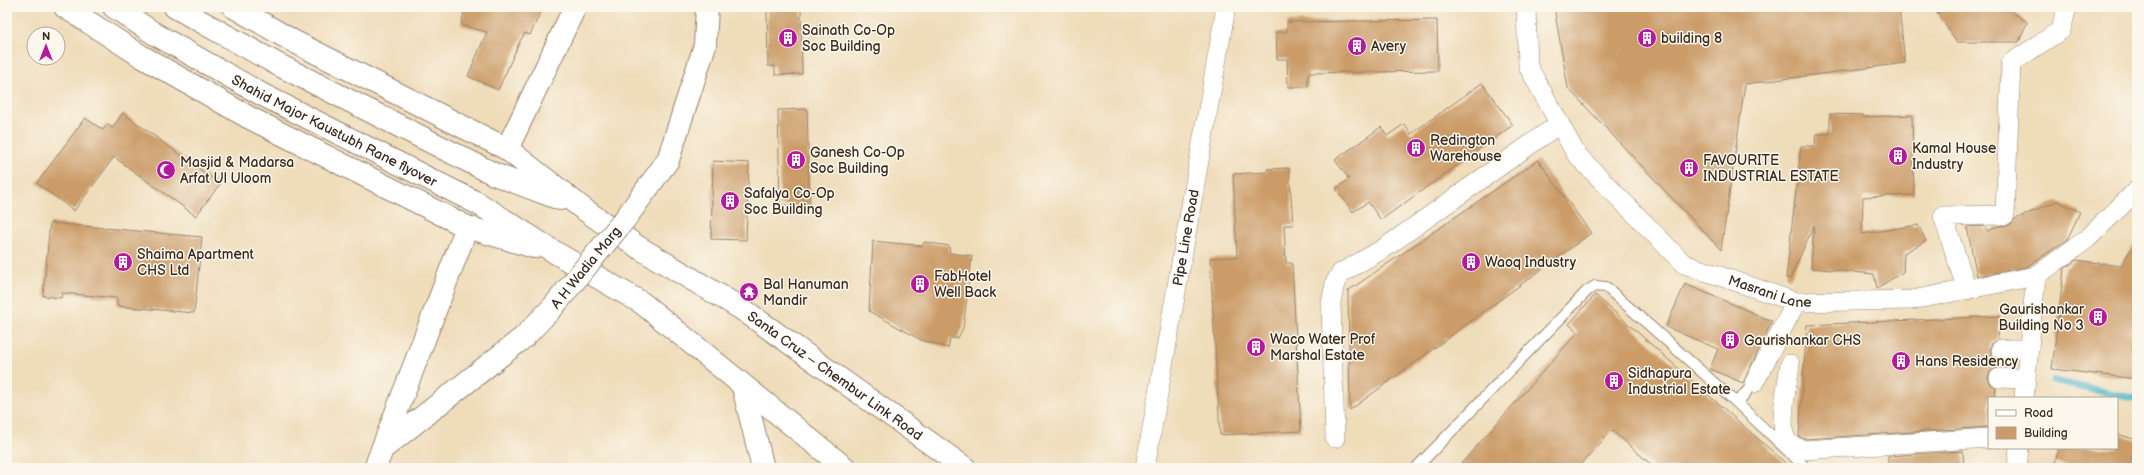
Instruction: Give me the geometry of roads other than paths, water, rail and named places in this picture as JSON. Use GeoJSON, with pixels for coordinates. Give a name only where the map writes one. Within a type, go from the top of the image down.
{"type":"FeatureCollection","features":[{"type":"Feature","properties":{"kind":"main road"},"geometry":{"type":"LineString","coordinates":[[65,7],[141,56],[248,117],[467,227],[556,253],[642,303],[845,468]]}},
{"type":"Feature","properties":{"kind":"main road","name":"Shahid Major Kaustubh Rane flyover"},"geometry":{"type":"LineString","coordinates":[[114,7],[156,34],[261,94],[480,204],[556,253]]}},
{"type":"Feature","properties":{"kind":"main road"},"geometry":{"type":"LineString","coordinates":[[175,7],[277,64],[494,174],[582,208]]}},
{"type":"Feature","properties":{"kind":"main road"},"geometry":{"type":"LineString","coordinates":[[234,7],[291,40],[507,149],[582,208]]}},
{"type":"Feature","properties":{"kind":"main road"},"geometry":{"type":"LineString","coordinates":[[507,149],[575,7]]}},
{"type":"Feature","properties":{"kind":"main road","name":"A H Wadia Marg"},"geometry":{"type":"LineString","coordinates":[[378,459],[524,337],[554,307],[625,219],[668,160],[705,45],[707,7]]}},
{"type":"Feature","properties":{"kind":"main road","name":"Santa Cruz – Chembur Link Road"},"geometry":{"type":"LineString","coordinates":[[582,208],[638,247],[742,309],[965,468]]}},
{"type":"Feature","properties":{"kind":"main road"},"geometry":{"type":"LineString","coordinates":[[378,459],[467,227]]}},
{"type":"Feature","properties":{"kind":"main road"},"geometry":{"type":"LineString","coordinates":[[744,387],[763,468]]}},
{"type":"Feature","properties":{"kind":"street","name":"Pipe Line Road"},"geometry":{"type":"LineString","coordinates":[[1145,468],[1226,7]]}},
{"type":"Feature","properties":{"kind":"street","name":"Masrani Lane"},"geometry":{"type":"LineString","coordinates":[[1526,7],[1528,66],[1576,154],[1684,264],[1796,302],[1912,300],[2036,276],[2087,239],[2137,190]]}},
{"type":"Feature","properties":{"kind":"street"},"geometry":{"type":"LineString","coordinates":[[1967,290],[1943,216],[2005,215],[2011,63],[2061,30],[2067,7]]}},
{"type":"Feature","properties":{"kind":"street"},"geometry":{"type":"LineString","coordinates":[[1335,438],[1331,303],[1335,283],[1341,273],[1383,249],[1559,124]]}},
{"type":"Feature","properties":{"kind":"street"},"geometry":{"type":"LineString","coordinates":[[2024,397],[2036,276]]}},
{"type":"Feature","properties":{"kind":"street"},"geometry":{"type":"LineString","coordinates":[[1758,375],[1796,302]]}},
{"type":"Feature","properties":{"kind":"street"},"geometry":{"type":"LineString","coordinates":[[2001,349],[2029,349]]}},
{"type":"Feature","properties":{"kind":"street"},"geometry":{"type":"LineString","coordinates":[[1758,375],[1789,372],[1783,427],[1787,440],[1793,446],[1804,450],[1988,438]]}},
{"type":"Feature","properties":{"kind":"street"},"geometry":{"type":"LineString","coordinates":[[1999,378],[2026,379]]}},
{"type":"Feature","properties":{"kind":"street"},"geometry":{"type":"LineString","coordinates":[[2017,468],[2019,449]]}},
{"type":"Feature","properties":{"kind":"lane"},"geometry":{"type":"LineString","coordinates":[[1416,468],[1587,291],[1595,286],[1606,287],[1737,403],[1806,468]]}},
{"type":"Feature","properties":{"kind":"lane"},"geometry":{"type":"LineString","coordinates":[[1737,403],[1758,375]]}},
{"type":"Feature","properties":{"kind":"waterway"},"geometry":{"type":"LineString","coordinates":[[2053,381],[2137,399]]}},
{"type":"Feature","properties":{"kind":"place","name":"Sainath Co-Op Soc Building"},"geometry":{"type":"Point","coordinates":[788,38]}},
{"type":"Feature","properties":{"kind":"place","name":"building 8"},"geometry":{"type":"Point","coordinates":[1647,38]}},
{"type":"Feature","properties":{"kind":"place","name":"Avery"},"geometry":{"type":"Point","coordinates":[1357,46]}},
{"type":"Feature","properties":{"kind":"place","name":"Redington Warehouse"},"geometry":{"type":"Point","coordinates":[1416,148]}},
{"type":"Feature","properties":{"kind":"place","name":"Kamal House Industry"},"geometry":{"type":"Point","coordinates":[1898,156]}},
{"type":"Feature","properties":{"kind":"place","name":"Ganesh Co-Op Soc Building"},"geometry":{"type":"Point","coordinates":[796,160]}},
{"type":"Feature","properties":{"kind":"place","name":"FAVOURITE INDUSTRIAL ESTATE"},"geometry":{"type":"Point","coordinates":[1689,168]}},
{"type":"Feature","properties":{"kind":"place","name":"Masjid & Madarsa Arfat Ul Uloom"},"geometry":{"type":"Point","coordinates":[166,170]}},
{"type":"Feature","properties":{"kind":"place","name":"Safalya Co-Op Soc Building"},"geometry":{"type":"Point","coordinates":[730,201]}},
{"type":"Feature","properties":{"kind":"place","name":"Shaima Apartment CHS Ltd"},"geometry":{"type":"Point","coordinates":[123,262]}},
{"type":"Feature","properties":{"kind":"place","name":"Waoq Industry"},"geometry":{"type":"Point","coordinates":[1471,262]}},
{"type":"Feature","properties":{"kind":"place","name":"FabHotel Well Back"},"geometry":{"type":"Point","coordinates":[920,284]}},
{"type":"Feature","properties":{"kind":"place","name":"Bal Hanuman Mandir"},"geometry":{"type":"Point","coordinates":[749,292]}},
{"type":"Feature","properties":{"kind":"place","name":"Gaurishankar Building No 3"},"geometry":{"type":"Point","coordinates":[2098,317]}},
{"type":"Feature","properties":{"kind":"place","name":"Gaurishankar CHS"},"geometry":{"type":"Point","coordinates":[1730,340]}},
{"type":"Feature","properties":{"kind":"place","name":"Waco Water Prof Marshal Estate"},"geometry":{"type":"Point","coordinates":[1256,347]}},
{"type":"Feature","properties":{"kind":"place","name":"Hans Residency"},"geometry":{"type":"Point","coordinates":[1901,361]}},
{"type":"Feature","properties":{"kind":"place","name":"Sidhapura Industrial Estate"},"geometry":{"type":"Point","coordinates":[1614,381]}}]}
